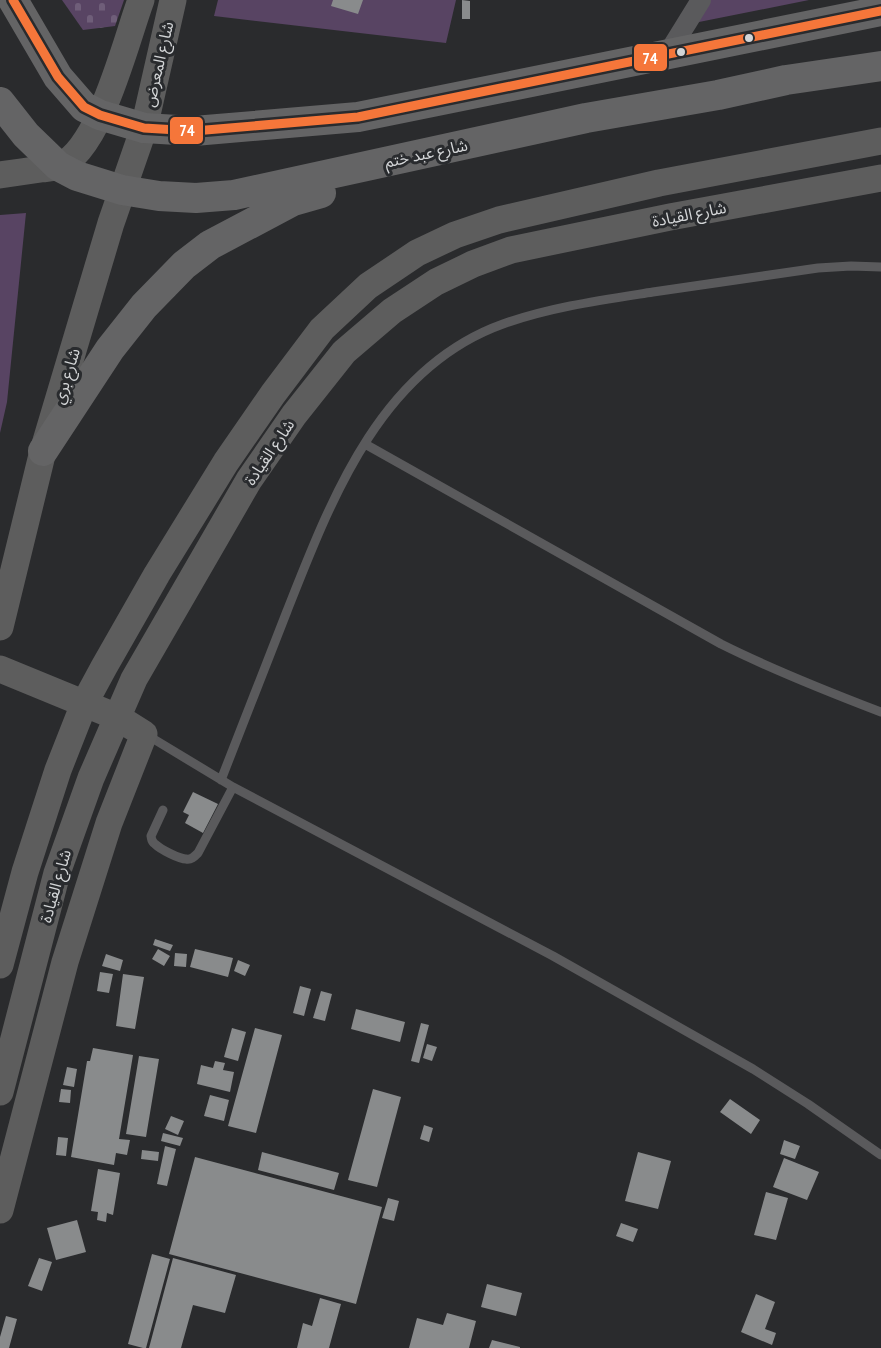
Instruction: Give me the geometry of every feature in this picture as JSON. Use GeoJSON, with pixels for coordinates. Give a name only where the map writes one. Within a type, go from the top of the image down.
{"type":"FeatureCollection","features":[{"type":"Feature","properties":{"kind":"main road"},"geometry":{"type":"LineString","coordinates":[[13,0],[58,77],[84,107],[100,115],[144,128],[194,131],[358,117],[881,11]]}},
{"type":"Feature","properties":{"kind":"main road","name":"شارع المعرض"},"geometry":{"type":"LineString","coordinates":[[58,166],[79,150],[100,115],[141,0]]}},
{"type":"Feature","properties":{"kind":"main road","name":"شارع المعرض"},"geometry":{"type":"LineString","coordinates":[[144,128],[173,0]]}},
{"type":"Feature","properties":{"kind":"main road","name":"شارع عبد ختم"},"geometry":{"type":"LineString","coordinates":[[0,102],[26,135],[58,166],[77,176],[122,190],[159,196],[196,198],[234,195],[585,118],[718,95],[786,80],[881,66]]}},
{"type":"Feature","properties":{"kind":"main road","name":"شارع بري"},"geometry":{"type":"LineString","coordinates":[[0,627],[44,451],[122,190],[144,128]]}},
{"type":"Feature","properties":{"kind":"main road","name":"شارع القيادة"},"geometry":{"type":"LineString","coordinates":[[0,965],[42,816],[84,704],[157,574],[226,462],[322,329],[368,286],[417,253],[499,220],[658,183],[881,141]]}},
{"type":"Feature","properties":{"kind":"main road"},"geometry":{"type":"LineString","coordinates":[[44,451],[110,349],[144,306],[184,265],[210,246],[293,201],[369,179],[404,158]]}},
{"type":"Feature","properties":{"kind":"main road"},"geometry":{"type":"LineString","coordinates":[[0,175],[58,166]]}},
{"type":"Feature","properties":{"kind":"main road","name":"شارع القيادة"},"geometry":{"type":"LineString","coordinates":[[0,1092],[57,873],[91,778],[134,679],[249,480],[294,415],[344,352],[392,311],[436,282],[511,250],[670,217],[881,178]]}},
{"type":"Feature","properties":{"kind":"main road"},"geometry":{"type":"LineString","coordinates":[[0,669],[117,717],[144,734]]}},
{"type":"Feature","properties":{"kind":"main road","name":"شارع القيادة"},"geometry":{"type":"LineString","coordinates":[[0,1210],[74,932],[109,823],[144,734]]}},
{"type":"Feature","properties":{"kind":"street"},"geometry":{"type":"LineString","coordinates":[[668,55],[701,0]]}},
{"type":"Feature","properties":{"kind":"lane"},"geometry":{"type":"LineString","coordinates":[[221,780],[316,537],[339,490],[385,414],[415,380],[435,362],[457,346],[502,324],[588,302],[818,267],[881,267]]}},
{"type":"Feature","properties":{"kind":"lane"},"geometry":{"type":"LineString","coordinates":[[365,444],[721,644],[806,684],[881,712]]}},
{"type":"Feature","properties":{"kind":"lane"},"geometry":{"type":"LineString","coordinates":[[144,734],[233,787],[553,956],[734,1058],[808,1104],[881,1155]]}},
{"type":"Feature","properties":{"kind":"lane"},"geometry":{"type":"LineString","coordinates":[[163,810],[151,836],[154,844],[184,859],[190,859],[198,853],[233,787]]}},
{"type":"Feature","properties":{"kind":"green space"},"geometry":{"type":"Polygon","coordinates":[[[62,0],[124,0],[115,26],[83,30],[62,0]]]}},
{"type":"Feature","properties":{"kind":"green space"},"geometry":{"type":"Polygon","coordinates":[[[218,0],[456,0],[446,43],[214,16],[218,0]]]}},
{"type":"Feature","properties":{"kind":"green space"},"geometry":{"type":"Polygon","coordinates":[[[710,0],[809,0],[694,23],[710,0]]]}},
{"type":"Feature","properties":{"kind":"green space"},"geometry":{"type":"Polygon","coordinates":[[[26,213],[7,402],[0,433],[0,215],[26,213]]]}},
{"type":"Feature","properties":{"kind":"building"},"geometry":{"type":"Polygon","coordinates":[[[333,0],[363,0],[358,14],[331,6],[333,0]]]}},
{"type":"Feature","properties":{"kind":"building"},"geometry":{"type":"Polygon","coordinates":[[[462,0],[470,1],[470,19],[462,19],[462,0]]]}},
{"type":"Feature","properties":{"kind":"building"},"geometry":{"type":"Polygon","coordinates":[[[193,792],[218,804],[203,833],[185,823],[189,815],[183,812],[193,792]]]}},
{"type":"Feature","properties":{"kind":"building"},"geometry":{"type":"Polygon","coordinates":[[[155,939],[173,945],[170,951],[153,945],[155,939]]]}},
{"type":"Feature","properties":{"kind":"building"},"geometry":{"type":"Polygon","coordinates":[[[158,949],[170,956],[164,966],[152,959],[158,949]]]}},
{"type":"Feature","properties":{"kind":"building"},"geometry":{"type":"Polygon","coordinates":[[[195,949],[233,958],[228,977],[190,967],[195,949]]]}},
{"type":"Feature","properties":{"kind":"building"},"geometry":{"type":"Polygon","coordinates":[[[175,953],[187,954],[186,967],[174,966],[175,953]]]}},
{"type":"Feature","properties":{"kind":"building"},"geometry":{"type":"Polygon","coordinates":[[[106,954],[123,960],[120,971],[102,966],[106,954]]]}},
{"type":"Feature","properties":{"kind":"building"},"geometry":{"type":"Polygon","coordinates":[[[238,960],[250,965],[245,976],[234,971],[238,960]]]}},
{"type":"Feature","properties":{"kind":"building"},"geometry":{"type":"Polygon","coordinates":[[[100,972],[113,974],[109,993],[97,991],[100,972]]]}},
{"type":"Feature","properties":{"kind":"building"},"geometry":{"type":"Polygon","coordinates":[[[123,974],[144,977],[135,1029],[116,1026],[123,974]]]}},
{"type":"Feature","properties":{"kind":"building"},"geometry":{"type":"Polygon","coordinates":[[[300,986],[311,989],[304,1016],[293,1013],[300,986]]]}},
{"type":"Feature","properties":{"kind":"building"},"geometry":{"type":"Polygon","coordinates":[[[321,991],[332,994],[325,1021],[313,1018],[321,991]]]}},
{"type":"Feature","properties":{"kind":"building"},"geometry":{"type":"Polygon","coordinates":[[[356,1009],[405,1022],[400,1042],[351,1029],[356,1009]]]}},
{"type":"Feature","properties":{"kind":"building"},"geometry":{"type":"Polygon","coordinates":[[[421,1023],[429,1025],[419,1063],[411,1061],[421,1023]]]}},
{"type":"Feature","properties":{"kind":"building"},"geometry":{"type":"Polygon","coordinates":[[[232,1028],[246,1032],[238,1061],[224,1057],[232,1028]]]}},
{"type":"Feature","properties":{"kind":"building"},"geometry":{"type":"Polygon","coordinates":[[[255,1028],[282,1035],[256,1133],[228,1126],[255,1028]]]}},
{"type":"Feature","properties":{"kind":"building"},"geometry":{"type":"Polygon","coordinates":[[[427,1044],[437,1047],[432,1061],[423,1058],[427,1044]]]}},
{"type":"Feature","properties":{"kind":"building"},"geometry":{"type":"Polygon","coordinates":[[[93,1048],[133,1055],[119,1139],[130,1140],[127,1155],[116,1153],[114,1165],[71,1157],[87,1061],[90,1061],[93,1048]]]}},
{"type":"Feature","properties":{"kind":"building"},"geometry":{"type":"Polygon","coordinates":[[[139,1056],[159,1059],[146,1137],[126,1134],[139,1056]]]}},
{"type":"Feature","properties":{"kind":"building"},"geometry":{"type":"Polygon","coordinates":[[[215,1061],[225,1063],[223,1070],[234,1072],[230,1092],[197,1084],[201,1065],[213,1068],[215,1061]]]}},
{"type":"Feature","properties":{"kind":"building"},"geometry":{"type":"Polygon","coordinates":[[[67,1067],[77,1069],[74,1087],[63,1085],[67,1067]]]}},
{"type":"Feature","properties":{"kind":"building"},"geometry":{"type":"Polygon","coordinates":[[[61,1089],[71,1090],[70,1103],[59,1102],[61,1089]]]}},
{"type":"Feature","properties":{"kind":"building"},"geometry":{"type":"Polygon","coordinates":[[[373,1089],[401,1097],[377,1187],[348,1180],[373,1089]]]}},
{"type":"Feature","properties":{"kind":"building"},"geometry":{"type":"Polygon","coordinates":[[[210,1095],[229,1100],[224,1121],[204,1116],[210,1095]]]}},
{"type":"Feature","properties":{"kind":"building"},"geometry":{"type":"Polygon","coordinates":[[[730,1099],[760,1120],[751,1134],[720,1112],[730,1099]]]}},
{"type":"Feature","properties":{"kind":"building"},"geometry":{"type":"Polygon","coordinates":[[[171,1116],[184,1121],[178,1135],[165,1129],[171,1116]]]}},
{"type":"Feature","properties":{"kind":"building"},"geometry":{"type":"Polygon","coordinates":[[[424,1125],[433,1128],[429,1142],[420,1139],[424,1125]]]}},
{"type":"Feature","properties":{"kind":"building"},"geometry":{"type":"Polygon","coordinates":[[[163,1133],[183,1138],[180,1146],[161,1141],[163,1133]]]}},
{"type":"Feature","properties":{"kind":"building"},"geometry":{"type":"Polygon","coordinates":[[[58,1137],[68,1138],[66,1156],[56,1155],[58,1137]]]}},
{"type":"Feature","properties":{"kind":"building"},"geometry":{"type":"Polygon","coordinates":[[[784,1140],[800,1146],[795,1159],[780,1154],[784,1140]]]}},
{"type":"Feature","properties":{"kind":"building"},"geometry":{"type":"Polygon","coordinates":[[[165,1146],[176,1149],[167,1186],[157,1184],[165,1146]]]}},
{"type":"Feature","properties":{"kind":"building"},"geometry":{"type":"Polygon","coordinates":[[[142,1150],[159,1152],[158,1161],[141,1159],[142,1150]]]}},
{"type":"Feature","properties":{"kind":"building"},"geometry":{"type":"Polygon","coordinates":[[[262,1152],[339,1173],[334,1190],[258,1170],[262,1152]]]}},
{"type":"Feature","properties":{"kind":"building"},"geometry":{"type":"Polygon","coordinates":[[[638,1152],[671,1161],[658,1209],[625,1201],[638,1152]]]}},
{"type":"Feature","properties":{"kind":"building"},"geometry":{"type":"Polygon","coordinates":[[[195,1157],[382,1207],[356,1304],[169,1254],[195,1157]]]}},
{"type":"Feature","properties":{"kind":"building"},"geometry":{"type":"Polygon","coordinates":[[[784,1158],[819,1172],[807,1200],[773,1187],[784,1158]]]}},
{"type":"Feature","properties":{"kind":"building"},"geometry":{"type":"Polygon","coordinates":[[[98,1169],[120,1173],[113,1215],[107,1213],[106,1222],[97,1220],[98,1212],[91,1211],[98,1169]]]}},
{"type":"Feature","properties":{"kind":"building"},"geometry":{"type":"Polygon","coordinates":[[[766,1192],[788,1198],[776,1240],[754,1235],[766,1192]]]}},
{"type":"Feature","properties":{"kind":"building"},"geometry":{"type":"Polygon","coordinates":[[[388,1198],[399,1201],[394,1221],[382,1218],[388,1198]]]}},
{"type":"Feature","properties":{"kind":"building"},"geometry":{"type":"Polygon","coordinates":[[[77,1220],[86,1252],[56,1260],[47,1228],[77,1220]]]}},
{"type":"Feature","properties":{"kind":"building"},"geometry":{"type":"Polygon","coordinates":[[[621,1223],[638,1229],[633,1242],[616,1236],[621,1223]]]}},
{"type":"Feature","properties":{"kind":"building"},"geometry":{"type":"Polygon","coordinates":[[[152,1254],[170,1259],[146,1348],[143,1348],[128,1344],[152,1254]]]}},
{"type":"Feature","properties":{"kind":"building"},"geometry":{"type":"Polygon","coordinates":[[[39,1258],[52,1262],[42,1291],[28,1286],[39,1258]]]}},
{"type":"Feature","properties":{"kind":"building"},"geometry":{"type":"Polygon","coordinates":[[[173,1258],[236,1275],[225,1313],[193,1305],[181,1348],[149,1348],[173,1258]]]}},
{"type":"Feature","properties":{"kind":"building"},"geometry":{"type":"Polygon","coordinates":[[[487,1284],[522,1293],[516,1316],[481,1307],[487,1284]]]}},
{"type":"Feature","properties":{"kind":"building"},"geometry":{"type":"Polygon","coordinates":[[[756,1294],[775,1302],[765,1329],[776,1333],[772,1345],[741,1332],[756,1294]]]}},
{"type":"Feature","properties":{"kind":"building"},"geometry":{"type":"Polygon","coordinates":[[[320,1298],[341,1304],[329,1348],[297,1348],[303,1323],[312,1326],[320,1298]]]}},
{"type":"Feature","properties":{"kind":"building"},"geometry":{"type":"Polygon","coordinates":[[[447,1313],[476,1321],[469,1348],[409,1348],[417,1318],[443,1325],[447,1313]]]}},
{"type":"Feature","properties":{"kind":"building"},"geometry":{"type":"Polygon","coordinates":[[[6,1316],[17,1319],[9,1348],[0,1348],[0,1337],[6,1316]]]}},
{"type":"Feature","properties":{"kind":"building"},"geometry":{"type":"Polygon","coordinates":[[[492,1340],[520,1347],[520,1348],[489,1348],[492,1340]]]}},
{"type":"Feature","properties":{"kind":"transit line","name":"74"},"geometry":{"type":"LineString","coordinates":[[13,0],[58,77],[84,107],[100,115],[144,128],[194,131],[358,117],[881,11]]}}]}
